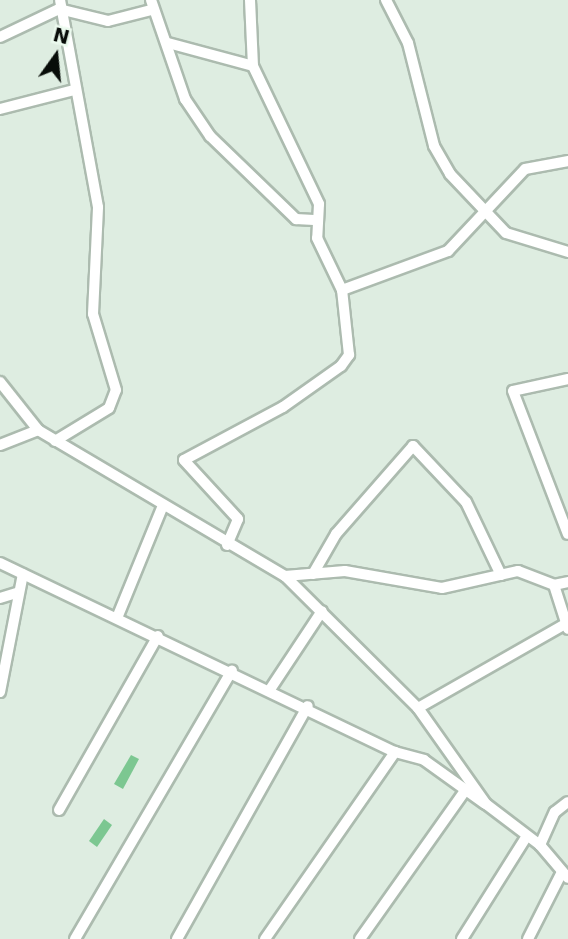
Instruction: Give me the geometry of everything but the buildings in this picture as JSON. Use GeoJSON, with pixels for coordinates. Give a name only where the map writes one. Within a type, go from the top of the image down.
{"type":"FeatureCollection","features":[{"type":"Feature","properties":{"kind":"street"},"geometry":{"type":"LineString","coordinates":[[227,545],[238,519],[184,460],[283,408],[341,366],[349,355],[342,290],[314,220],[319,204],[253,66],[250,0]]}},
{"type":"Feature","properties":{"kind":"street"},"geometry":{"type":"LineString","coordinates":[[386,0],[408,43],[434,146],[486,216],[506,233],[568,251]]}},
{"type":"Feature","properties":{"kind":"street"},"geometry":{"type":"LineString","coordinates":[[0,37],[60,4],[108,21],[151,5],[168,43],[185,99],[210,136],[296,219],[314,220]]}},
{"type":"Feature","properties":{"kind":"street"},"geometry":{"type":"LineString","coordinates":[[55,440],[109,408],[116,390],[93,314],[98,207],[60,4]]}},
{"type":"Feature","properties":{"kind":"street"},"geometry":{"type":"LineString","coordinates":[[168,43],[253,66]]}},
{"type":"Feature","properties":{"kind":"street"},"geometry":{"type":"LineString","coordinates":[[0,109],[74,90]]}},
{"type":"Feature","properties":{"kind":"street"},"geometry":{"type":"LineString","coordinates":[[342,290],[448,251],[486,216],[525,169],[568,161]]}},
{"type":"Feature","properties":{"kind":"street"},"geometry":{"type":"LineString","coordinates":[[568,379],[513,391],[568,534]]}},
{"type":"Feature","properties":{"kind":"street"},"geometry":{"type":"LineString","coordinates":[[0,382],[38,430],[162,508],[285,576],[418,708],[486,804]]}},
{"type":"Feature","properties":{"kind":"street"},"geometry":{"type":"LineString","coordinates":[[0,445],[38,430]]}},
{"type":"Feature","properties":{"kind":"street"},"geometry":{"type":"LineString","coordinates":[[313,574],[336,534],[412,446],[466,502],[501,575]]}},
{"type":"Feature","properties":{"kind":"street"},"geometry":{"type":"LineString","coordinates":[[117,618],[162,508]]}},
{"type":"Feature","properties":{"kind":"street"},"geometry":{"type":"LineString","coordinates":[[0,563],[271,688],[395,752],[424,760],[464,792],[486,804],[526,839],[540,845],[565,875],[528,939]]}},
{"type":"Feature","properties":{"kind":"street"},"geometry":{"type":"LineString","coordinates":[[285,576],[345,571],[442,588],[519,572],[554,585],[568,582]]}},
{"type":"Feature","properties":{"kind":"street"},"geometry":{"type":"LineString","coordinates":[[0,692],[4,649],[16,593],[23,574]]}},
{"type":"Feature","properties":{"kind":"street"},"geometry":{"type":"LineString","coordinates":[[418,708],[567,626],[554,585]]}},
{"type":"Feature","properties":{"kind":"street"},"geometry":{"type":"LineString","coordinates":[[0,598],[16,593]]}},
{"type":"Feature","properties":{"kind":"street"},"geometry":{"type":"LineString","coordinates":[[271,688],[322,611]]}},
{"type":"Feature","properties":{"kind":"street"},"geometry":{"type":"LineString","coordinates":[[59,810],[158,636]]}},
{"type":"Feature","properties":{"kind":"street"},"geometry":{"type":"LineString","coordinates":[[75,939],[232,670]]}},
{"type":"Feature","properties":{"kind":"street"},"geometry":{"type":"LineString","coordinates":[[177,939],[307,706]]}},
{"type":"Feature","properties":{"kind":"street"},"geometry":{"type":"LineString","coordinates":[[265,939],[395,752]]}},
{"type":"Feature","properties":{"kind":"street"},"geometry":{"type":"LineString","coordinates":[[360,939],[464,792]]}},
{"type":"Feature","properties":{"kind":"street"},"geometry":{"type":"LineString","coordinates":[[540,845],[555,812],[568,802]]}},
{"type":"Feature","properties":{"kind":"street"},"geometry":{"type":"LineString","coordinates":[[462,939],[526,839]]}}]}
